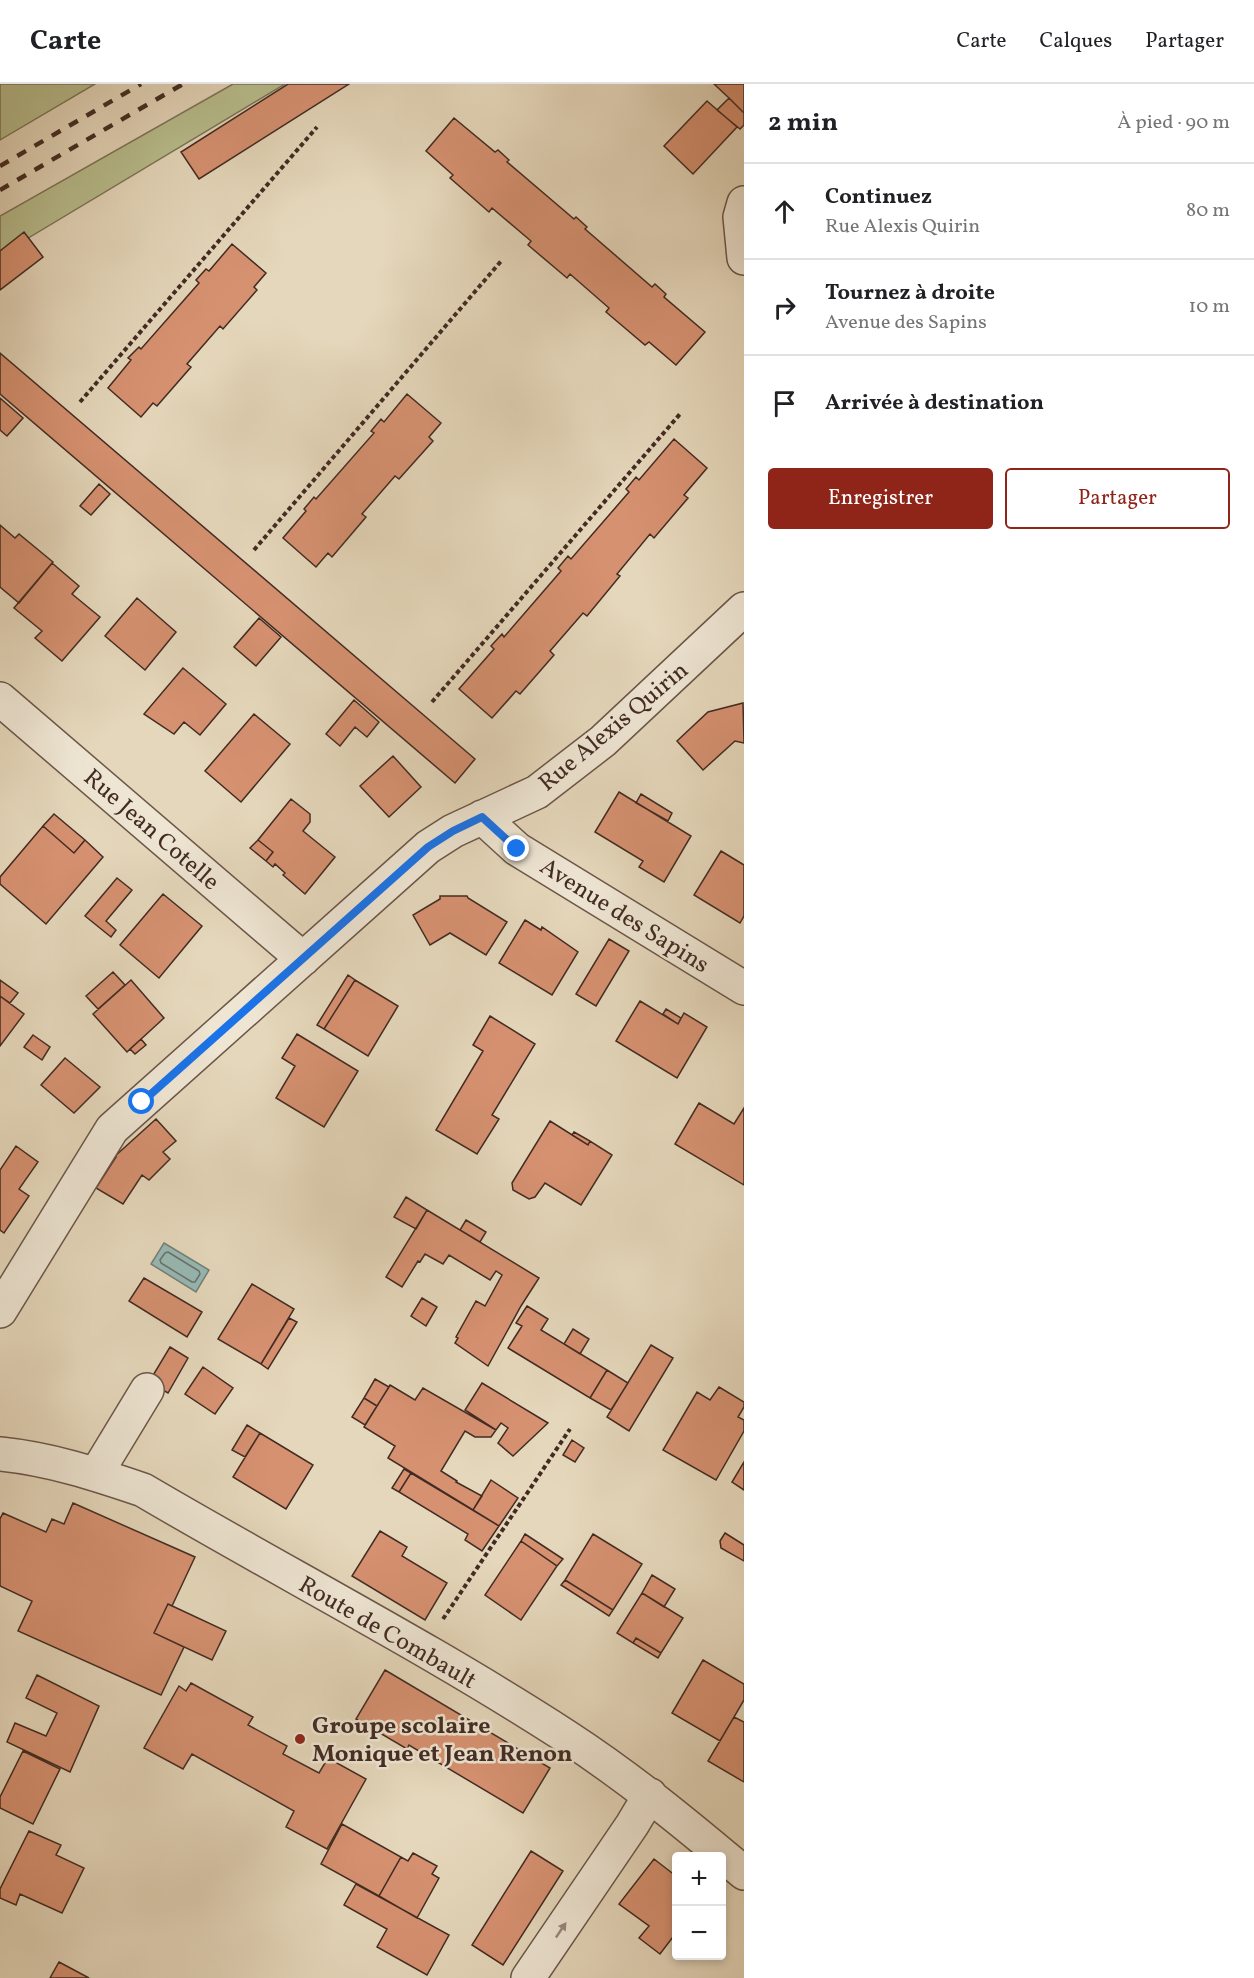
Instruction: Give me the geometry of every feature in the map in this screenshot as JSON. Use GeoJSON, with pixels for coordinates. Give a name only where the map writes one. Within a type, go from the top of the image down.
{"type":"FeatureCollection","features":[{"type":"Feature","properties":{"kind":"street"},"geometry":{"type":"LineString","coordinates":[[743,246],[740,217],[744,203]]}},
{"type":"Feature","properties":{"kind":"street","name":"Rue Alexis Quirin"},"geometry":{"type":"LineString","coordinates":[[5,1289],[112,1129],[428,847],[453,831],[537,792],[728,642],[744,609]]}},
{"type":"Feature","properties":{"kind":"street","name":"Rue Jean Cotelle"},"geometry":{"type":"LineString","coordinates":[[0,699],[303,958]]}},
{"type":"Feature","properties":{"kind":"street","name":"Avenue des Sapins"},"geometry":{"type":"LineString","coordinates":[[482,817],[517,849],[744,988]]}},
{"type":"Feature","properties":{"kind":"street"},"geometry":{"type":"LineString","coordinates":[[96,1474],[147,1390]]}},
{"type":"Feature","properties":{"kind":"street","name":"Route de Combault"},"geometry":{"type":"LineString","coordinates":[[0,1454],[55,1463],[143,1490],[422,1649],[567,1737],[650,1795],[744,1873]]}},
{"type":"Feature","properties":{"kind":"street"},"geometry":{"type":"LineString","coordinates":[[528,1978],[650,1795]]}},
{"type":"Feature","properties":{"kind":"path"},"geometry":{"type":"LineString","coordinates":[[80,402],[317,127]]}},
{"type":"Feature","properties":{"kind":"path"},"geometry":{"type":"LineString","coordinates":[[255,550],[502,260]]}},
{"type":"Feature","properties":{"kind":"path"},"geometry":{"type":"LineString","coordinates":[[432,702],[680,414]]}},
{"type":"Feature","properties":{"kind":"path"},"geometry":{"type":"LineString","coordinates":[[422,1649],[570,1429]]}},
{"type":"Feature","properties":{"kind":"green space"},"geometry":{"type":"Polygon","coordinates":[[[0,84],[95,84],[0,140],[0,84]]]}},
{"type":"Feature","properties":{"kind":"green space"},"geometry":{"type":"Polygon","coordinates":[[[233,84],[285,84],[0,255],[0,216],[233,84]]]}},
{"type":"Feature","properties":{"kind":"water"},"geometry":{"type":"Polygon","coordinates":[[[164,1243],[209,1270],[196,1292],[151,1264],[164,1243]]]}},
{"type":"Feature","properties":{"kind":"building"},"geometry":{"type":"Polygon","coordinates":[[[288,84],[349,84],[199,179],[181,152],[288,84]]]}},
{"type":"Feature","properties":{"kind":"building"},"geometry":{"type":"Polygon","coordinates":[[[714,84],[744,84],[744,113],[729,98],[714,84]]]}},
{"type":"Feature","properties":{"kind":"building"},"geometry":{"type":"Polygon","coordinates":[[[729,98],[744,113],[744,125],[740,129],[717,110],[729,98]]]}},
{"type":"Feature","properties":{"kind":"building"},"geometry":{"type":"Polygon","coordinates":[[[707,101],[737,127],[693,174],[664,146],[707,101]]]}},
{"type":"Feature","properties":{"kind":"building"},"geometry":{"type":"Polygon","coordinates":[[[454,118],[495,152],[498,150],[509,160],[507,162],[574,219],[576,217],[587,227],[585,229],[652,287],[655,284],[666,294],[664,297],[705,332],[676,365],[649,342],[645,345],[606,312],[609,308],[570,274],[567,278],[528,245],[531,241],[492,208],[489,212],[450,178],[453,175],[426,151],[454,118]]]}},
{"type":"Feature","properties":{"kind":"building"},"geometry":{"type":"Polygon","coordinates":[[[24,232],[43,257],[0,290],[0,251],[24,232]]]}},
{"type":"Feature","properties":{"kind":"building"},"geometry":{"type":"Polygon","coordinates":[[[232,244],[266,273],[254,287],[257,290],[223,329],[220,326],[187,364],[191,367],[157,406],[153,403],[141,417],[108,388],[131,360],[128,358],[139,347],[141,349],[199,283],[196,280],[206,269],[209,271],[232,244]]]}},
{"type":"Feature","properties":{"kind":"building"},"geometry":{"type":"Polygon","coordinates":[[[0,353],[475,759],[455,783],[0,394],[0,353]]]}},
{"type":"Feature","properties":{"kind":"building"},"geometry":{"type":"Polygon","coordinates":[[[407,394],[441,423],[429,437],[433,441],[399,479],[395,476],[362,514],[366,517],[332,557],[328,553],[316,567],[283,538],[306,511],[304,509],[314,497],[316,499],[374,433],[371,431],[381,419],[384,422],[407,394]]]}},
{"type":"Feature","properties":{"kind":"building"},"geometry":{"type":"Polygon","coordinates":[[[0,398],[23,418],[7,436],[0,430],[0,398]]]}},
{"type":"Feature","properties":{"kind":"building"},"geometry":{"type":"Polygon","coordinates":[[[674,439],[707,468],[684,495],[688,498],[654,538],[650,534],[587,616],[583,613],[550,651],[554,655],[520,694],[516,691],[492,718],[459,689],[494,649],[491,646],[502,634],[504,637],[561,571],[558,568],[568,556],[571,559],[629,492],[626,489],[636,477],[639,480],[674,439]]]}},
{"type":"Feature","properties":{"kind":"building"},"geometry":{"type":"Polygon","coordinates":[[[99,484],[110,494],[91,515],[80,506],[99,484]]]}},
{"type":"Feature","properties":{"kind":"building"},"geometry":{"type":"Polygon","coordinates":[[[0,525],[15,538],[19,534],[53,562],[19,603],[0,587],[0,525]]]}},
{"type":"Feature","properties":{"kind":"building"},"geometry":{"type":"Polygon","coordinates":[[[52,563],[79,586],[72,594],[100,617],[62,661],[35,638],[42,631],[14,608],[52,563]]]}},
{"type":"Feature","properties":{"kind":"building"},"geometry":{"type":"Polygon","coordinates":[[[137,598],[176,632],[145,670],[105,636],[137,598]]]}},
{"type":"Feature","properties":{"kind":"building"},"geometry":{"type":"Polygon","coordinates":[[[259,618],[281,637],[256,666],[234,647],[259,618]]]}},
{"type":"Feature","properties":{"kind":"building"},"geometry":{"type":"Polygon","coordinates":[[[183,668],[226,704],[200,735],[184,722],[174,734],[144,714],[183,668]]]}},
{"type":"Feature","properties":{"kind":"building"},"geometry":{"type":"Polygon","coordinates":[[[354,700],[379,722],[367,737],[355,727],[340,746],[326,734],[354,700]]]}},
{"type":"Feature","properties":{"kind":"building"},"geometry":{"type":"Polygon","coordinates":[[[743,703],[744,743],[735,741],[703,770],[677,741],[708,712],[743,703]]]}},
{"type":"Feature","properties":{"kind":"building"},"geometry":{"type":"Polygon","coordinates":[[[254,714],[290,744],[241,802],[205,771],[254,714]]]}},
{"type":"Feature","properties":{"kind":"building"},"geometry":{"type":"Polygon","coordinates":[[[393,756],[421,787],[389,817],[360,786],[393,756]]]}},
{"type":"Feature","properties":{"kind":"building"},"geometry":{"type":"Polygon","coordinates":[[[619,792],[691,836],[664,882],[639,867],[643,861],[595,832],[619,792]]]}},
{"type":"Feature","properties":{"kind":"building"},"geometry":{"type":"Polygon","coordinates":[[[641,794],[672,813],[668,821],[636,803],[641,794]]]}},
{"type":"Feature","properties":{"kind":"building"},"geometry":{"type":"Polygon","coordinates":[[[291,799],[310,814],[310,822],[303,831],[335,857],[305,894],[283,875],[285,873],[275,864],[273,867],[266,861],[273,852],[258,840],[291,799]]]}},
{"type":"Feature","properties":{"kind":"building"},"geometry":{"type":"Polygon","coordinates":[[[54,814],[85,840],[74,853],[43,826],[54,814]]]}},
{"type":"Feature","properties":{"kind":"building"},"geometry":{"type":"Polygon","coordinates":[[[43,826],[74,853],[85,840],[103,857],[46,924],[0,884],[0,877],[43,826]]]}},
{"type":"Feature","properties":{"kind":"building"},"geometry":{"type":"Polygon","coordinates":[[[258,840],[273,852],[266,861],[250,848],[258,840]]]}},
{"type":"Feature","properties":{"kind":"building"},"geometry":{"type":"Polygon","coordinates":[[[721,851],[744,865],[744,916],[740,923],[694,895],[721,851]]]}},
{"type":"Feature","properties":{"kind":"building"},"geometry":{"type":"Polygon","coordinates":[[[117,878],[132,890],[106,921],[116,930],[111,937],[85,916],[117,878]]]}},
{"type":"Feature","properties":{"kind":"building"},"geometry":{"type":"Polygon","coordinates":[[[163,894],[202,926],[159,978],[120,945],[163,894]]]}},
{"type":"Feature","properties":{"kind":"building"},"geometry":{"type":"Polygon","coordinates":[[[440,896],[467,896],[507,922],[486,955],[450,933],[430,945],[413,915],[440,899],[440,896]]]}},
{"type":"Feature","properties":{"kind":"building"},"geometry":{"type":"Polygon","coordinates":[[[525,920],[541,930],[542,927],[578,952],[552,995],[499,963],[525,920]]]}},
{"type":"Feature","properties":{"kind":"building"},"geometry":{"type":"Polygon","coordinates":[[[609,939],[629,951],[596,1006],[576,994],[609,939]]]}},
{"type":"Feature","properties":{"kind":"building"},"geometry":{"type":"Polygon","coordinates":[[[113,972],[125,985],[98,1009],[86,996],[113,972]]]}},
{"type":"Feature","properties":{"kind":"building"},"geometry":{"type":"Polygon","coordinates":[[[348,975],[355,980],[324,1029],[317,1025],[348,975]]]}},
{"type":"Feature","properties":{"kind":"building"},"geometry":{"type":"Polygon","coordinates":[[[0,980],[18,993],[10,1003],[0,996],[0,980]]]}},
{"type":"Feature","properties":{"kind":"building"},"geometry":{"type":"Polygon","coordinates":[[[131,980],[164,1018],[127,1052],[93,1014],[131,980]]]}},
{"type":"Feature","properties":{"kind":"building"},"geometry":{"type":"Polygon","coordinates":[[[355,980],[398,1006],[368,1056],[324,1029],[355,980]]]}},
{"type":"Feature","properties":{"kind":"building"},"geometry":{"type":"Polygon","coordinates":[[[0,996],[24,1014],[0,1046],[0,996]]]}},
{"type":"Feature","properties":{"kind":"building"},"geometry":{"type":"Polygon","coordinates":[[[640,1001],[678,1024],[684,1013],[707,1027],[677,1078],[616,1041],[640,1001]]]}},
{"type":"Feature","properties":{"kind":"building"},"geometry":{"type":"Polygon","coordinates":[[[666,1009],[681,1018],[678,1024],[663,1014],[666,1009]]]}},
{"type":"Feature","properties":{"kind":"building"},"geometry":{"type":"Polygon","coordinates":[[[490,1016],[535,1044],[492,1115],[499,1119],[477,1154],[436,1130],[483,1051],[473,1045],[490,1016]]]}},
{"type":"Feature","properties":{"kind":"building"},"geometry":{"type":"Polygon","coordinates":[[[297,1034],[358,1071],[324,1127],[276,1098],[295,1066],[282,1058],[297,1034]]]}},
{"type":"Feature","properties":{"kind":"building"},"geometry":{"type":"Polygon","coordinates":[[[33,1035],[50,1047],[42,1060],[24,1047],[33,1035]]]}},
{"type":"Feature","properties":{"kind":"building"},"geometry":{"type":"Polygon","coordinates":[[[141,1039],[146,1045],[135,1054],[130,1049],[141,1039]]]}},
{"type":"Feature","properties":{"kind":"building"},"geometry":{"type":"Polygon","coordinates":[[[65,1058],[100,1087],[74,1113],[41,1085],[65,1058]]]}},
{"type":"Feature","properties":{"kind":"building"},"geometry":{"type":"Polygon","coordinates":[[[699,1103],[734,1124],[744,1108],[744,1185],[675,1144],[699,1103]]]}},
{"type":"Feature","properties":{"kind":"building"},"geometry":{"type":"Polygon","coordinates":[[[156,1119],[176,1141],[163,1152],[170,1159],[149,1180],[142,1175],[123,1204],[96,1188],[116,1157],[114,1157],[156,1119]]]}},
{"type":"Feature","properties":{"kind":"building"},"geometry":{"type":"Polygon","coordinates":[[[550,1121],[588,1145],[590,1141],[612,1155],[581,1205],[545,1183],[535,1197],[529,1199],[513,1190],[512,1183],[550,1121]]]}},
{"type":"Feature","properties":{"kind":"building"},"geometry":{"type":"Polygon","coordinates":[[[574,1132],[590,1141],[588,1145],[572,1135],[574,1132]]]}},
{"type":"Feature","properties":{"kind":"building"},"geometry":{"type":"Polygon","coordinates":[[[16,1146],[38,1162],[19,1189],[29,1196],[4,1233],[0,1230],[0,1170],[16,1146]]]}},
{"type":"Feature","properties":{"kind":"building"},"geometry":{"type":"Polygon","coordinates":[[[406,1197],[427,1210],[416,1229],[394,1217],[406,1197]]]}},
{"type":"Feature","properties":{"kind":"building"},"geometry":{"type":"Polygon","coordinates":[[[427,1210],[539,1278],[488,1366],[455,1343],[476,1301],[485,1306],[502,1275],[496,1271],[490,1280],[449,1255],[443,1264],[425,1254],[402,1287],[386,1277],[427,1210]]]}},
{"type":"Feature","properties":{"kind":"building"},"geometry":{"type":"Polygon","coordinates":[[[466,1220],[486,1232],[480,1242],[460,1230],[466,1220]]]}},
{"type":"Feature","properties":{"kind":"building"},"geometry":{"type":"Polygon","coordinates":[[[144,1278],[202,1312],[187,1337],[129,1301],[144,1278]]]}},
{"type":"Feature","properties":{"kind":"building"},"geometry":{"type":"Polygon","coordinates":[[[252,1284],[294,1309],[261,1364],[218,1339],[252,1284]]]}},
{"type":"Feature","properties":{"kind":"building"},"geometry":{"type":"Polygon","coordinates":[[[422,1298],[437,1307],[426,1326],[411,1316],[422,1298]]]}},
{"type":"Feature","properties":{"kind":"building"},"geometry":{"type":"Polygon","coordinates":[[[527,1306],[548,1319],[541,1330],[607,1370],[590,1398],[508,1348],[522,1326],[516,1323],[527,1306]]]}},
{"type":"Feature","properties":{"kind":"building"},"geometry":{"type":"Polygon","coordinates":[[[289,1318],[297,1322],[268,1369],[261,1364],[289,1318]]]}},
{"type":"Feature","properties":{"kind":"building"},"geometry":{"type":"Polygon","coordinates":[[[573,1329],[589,1339],[580,1354],[564,1344],[573,1329]]]}},
{"type":"Feature","properties":{"kind":"building"},"geometry":{"type":"Polygon","coordinates":[[[651,1345],[673,1358],[629,1431],[607,1417],[651,1345]]]}},
{"type":"Feature","properties":{"kind":"building"},"geometry":{"type":"Polygon","coordinates":[[[170,1347],[188,1358],[168,1393],[149,1382],[170,1347]]]}},
{"type":"Feature","properties":{"kind":"building"},"geometry":{"type":"Polygon","coordinates":[[[203,1367],[233,1388],[215,1414],[185,1394],[203,1367]]]}},
{"type":"Feature","properties":{"kind":"building"},"geometry":{"type":"Polygon","coordinates":[[[607,1370],[628,1383],[611,1410],[590,1398],[607,1370]]]}},
{"type":"Feature","properties":{"kind":"building"},"geometry":{"type":"Polygon","coordinates":[[[375,1379],[389,1387],[377,1406],[364,1398],[375,1379]]]}},
{"type":"Feature","properties":{"kind":"building"},"geometry":{"type":"Polygon","coordinates":[[[482,1383],[548,1423],[513,1456],[498,1443],[508,1428],[501,1423],[496,1430],[465,1410],[482,1383]]]}},
{"type":"Feature","properties":{"kind":"building"},"geometry":{"type":"Polygon","coordinates":[[[390,1385],[415,1400],[423,1388],[496,1430],[491,1437],[475,1437],[465,1431],[441,1471],[482,1496],[473,1510],[388,1458],[395,1446],[364,1427],[390,1385]]]}},
{"type":"Feature","properties":{"kind":"building"},"geometry":{"type":"Polygon","coordinates":[[[719,1387],[744,1402],[744,1407],[738,1417],[744,1420],[744,1431],[716,1480],[663,1450],[697,1392],[710,1400],[719,1387]]]}},
{"type":"Feature","properties":{"kind":"building"},"geometry":{"type":"Polygon","coordinates":[[[364,1398],[377,1406],[365,1425],[352,1417],[364,1398]]]}},
{"type":"Feature","properties":{"kind":"building"},"geometry":{"type":"Polygon","coordinates":[[[247,1425],[260,1433],[245,1457],[232,1450],[247,1425]]]}},
{"type":"Feature","properties":{"kind":"building"},"geometry":{"type":"Polygon","coordinates":[[[260,1433],[313,1465],[286,1509],[233,1477],[260,1433]]]}},
{"type":"Feature","properties":{"kind":"building"},"geometry":{"type":"Polygon","coordinates":[[[572,1440],[584,1448],[575,1462],[563,1455],[572,1440]]]}},
{"type":"Feature","properties":{"kind":"building"},"geometry":{"type":"Polygon","coordinates":[[[744,1462],[744,1490],[732,1482],[744,1462]]]}},
{"type":"Feature","properties":{"kind":"building"},"geometry":{"type":"Polygon","coordinates":[[[404,1469],[411,1473],[399,1492],[392,1488],[404,1469]]]}},
{"type":"Feature","properties":{"kind":"building"},"geometry":{"type":"Polygon","coordinates":[[[411,1473],[499,1526],[482,1551],[465,1540],[468,1534],[399,1492],[411,1473]]]}},
{"type":"Feature","properties":{"kind":"building"},"geometry":{"type":"Polygon","coordinates":[[[491,1480],[518,1498],[499,1526],[473,1510],[491,1480]]]}},
{"type":"Feature","properties":{"kind":"building"},"geometry":{"type":"Polygon","coordinates":[[[73,1503],[195,1557],[172,1606],[168,1604],[154,1633],[184,1647],[161,1695],[18,1631],[32,1601],[0,1586],[0,1519],[3,1513],[46,1532],[52,1519],[64,1524],[73,1503]]]}},
{"type":"Feature","properties":{"kind":"building"},"geometry":{"type":"Polygon","coordinates":[[[380,1531],[407,1547],[402,1556],[447,1583],[425,1620],[352,1576],[380,1531]]]}},
{"type":"Feature","properties":{"kind":"building"},"geometry":{"type":"Polygon","coordinates":[[[725,1533],[744,1545],[744,1561],[721,1548],[720,1541],[725,1533]]]}},
{"type":"Feature","properties":{"kind":"building"},"geometry":{"type":"Polygon","coordinates":[[[525,1534],[563,1559],[557,1566],[521,1541],[525,1534]]]}},
{"type":"Feature","properties":{"kind":"building"},"geometry":{"type":"Polygon","coordinates":[[[593,1534],[642,1564],[613,1610],[565,1580],[593,1534]]]}},
{"type":"Feature","properties":{"kind":"building"},"geometry":{"type":"Polygon","coordinates":[[[521,1541],[557,1566],[521,1620],[485,1595],[521,1541]]]}},
{"type":"Feature","properties":{"kind":"building"},"geometry":{"type":"Polygon","coordinates":[[[652,1575],[675,1589],[664,1607],[642,1593],[652,1575]]]}},
{"type":"Feature","properties":{"kind":"building"},"geometry":{"type":"Polygon","coordinates":[[[565,1580],[613,1610],[609,1616],[561,1585],[565,1580]]]}},
{"type":"Feature","properties":{"kind":"building"},"geometry":{"type":"Polygon","coordinates":[[[642,1593],[683,1618],[661,1653],[636,1638],[633,1643],[617,1633],[642,1593]]]}},
{"type":"Feature","properties":{"kind":"building"},"geometry":{"type":"Polygon","coordinates":[[[168,1604],[226,1631],[212,1660],[154,1633],[168,1604]]]}},
{"type":"Feature","properties":{"kind":"building"},"geometry":{"type":"Polygon","coordinates":[[[636,1638],[661,1653],[658,1658],[633,1643],[636,1638]]]}},
{"type":"Feature","properties":{"kind":"building"},"geometry":{"type":"Polygon","coordinates":[[[703,1660],[744,1684],[744,1700],[720,1741],[672,1713],[703,1660]]]}},
{"type":"Feature","properties":{"kind":"building"},"geometry":{"type":"Polygon","coordinates":[[[385,1670],[550,1768],[523,1813],[409,1745],[407,1749],[356,1719],[385,1670]]]}},
{"type":"Feature","properties":{"kind":"building"},"geometry":{"type":"Polygon","coordinates":[[[37,1675],[99,1706],[70,1772],[7,1742],[15,1723],[46,1736],[57,1713],[26,1698],[37,1675]]]}},
{"type":"Feature","properties":{"kind":"building"},"geometry":{"type":"Polygon","coordinates":[[[191,1683],[253,1717],[248,1725],[287,1746],[283,1754],[319,1773],[328,1758],[366,1779],[327,1849],[286,1827],[294,1811],[192,1754],[183,1769],[144,1748],[179,1686],[186,1691],[191,1683]]]}},
{"type":"Feature","properties":{"kind":"building"},"geometry":{"type":"Polygon","coordinates":[[[734,1717],[744,1722],[744,1782],[708,1761],[734,1717]]]}},
{"type":"Feature","properties":{"kind":"building"},"geometry":{"type":"Polygon","coordinates":[[[23,1751],[60,1769],[33,1824],[0,1808],[0,1797],[23,1751]]]}},
{"type":"Feature","properties":{"kind":"building"},"geometry":{"type":"Polygon","coordinates":[[[342,1824],[401,1857],[379,1896],[321,1864],[342,1824]]]}},
{"type":"Feature","properties":{"kind":"building"},"geometry":{"type":"Polygon","coordinates":[[[29,1831],[61,1845],[56,1855],[84,1868],[62,1913],[20,1894],[16,1905],[0,1898],[0,1889],[29,1831]]]}},
{"type":"Feature","properties":{"kind":"building"},"geometry":{"type":"Polygon","coordinates":[[[531,1851],[563,1871],[503,1965],[472,1945],[531,1851]]]}},
{"type":"Feature","properties":{"kind":"building"},"geometry":{"type":"Polygon","coordinates":[[[413,1853],[437,1866],[432,1874],[439,1878],[417,1918],[379,1896],[401,1857],[408,1861],[413,1853]]]}},
{"type":"Feature","properties":{"kind":"building"},"geometry":{"type":"Polygon","coordinates":[[[654,1859],[672,1873],[672,1938],[660,1954],[639,1938],[649,1926],[619,1904],[654,1859]]]}},
{"type":"Feature","properties":{"kind":"building"},"geometry":{"type":"Polygon","coordinates":[[[356,1884],[449,1935],[427,1975],[377,1947],[387,1929],[344,1905],[356,1884]]]}},
{"type":"Feature","properties":{"kind":"building"},"geometry":{"type":"Polygon","coordinates":[[[59,1962],[89,1978],[50,1978],[59,1962]]]}},
{"type":"Feature","properties":{"kind":"railway"},"geometry":{"type":"LineString","coordinates":[[0,166],[141,84]]}},
{"type":"Feature","properties":{"kind":"railway"},"geometry":{"type":"LineString","coordinates":[[0,190],[183,84]]}},
{"type":"Feature","properties":{"kind":"place","name":"Groupe scolaire Monique et Jean Renon"},"geometry":{"type":"Point","coordinates":[300,1739]}},
{"type":"Feature","properties":{"kind":"route"},"geometry":{"type":"LineString","coordinates":[[142,1102],[428,847],[453,831],[482,817],[517,849]]}}]}
